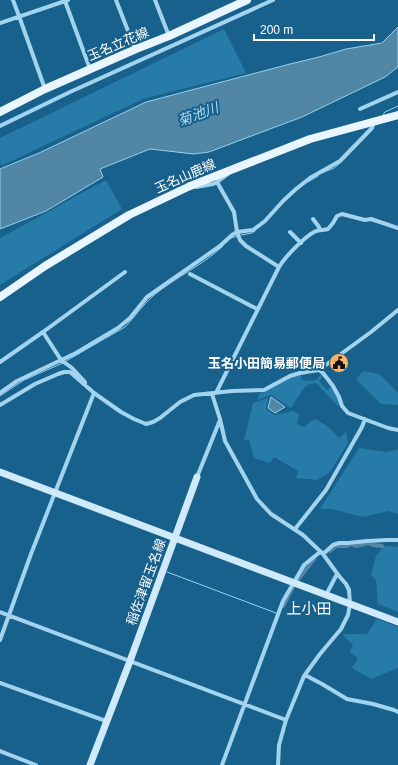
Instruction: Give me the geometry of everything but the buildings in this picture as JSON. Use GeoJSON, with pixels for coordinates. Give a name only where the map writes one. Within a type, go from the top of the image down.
{"type":"FeatureCollection","features":[{"type":"Feature","properties":{"kind":"main road","name":"玉名立花線"},"geometry":{"type":"LineString","coordinates":[[1,110],[247,0]]}},
{"type":"Feature","properties":{"kind":"main road","name":"玉名山鹿線"},"geometry":{"type":"LineString","coordinates":[[0,297],[45,266],[129,215],[190,186],[310,139],[398,115]]}},
{"type":"Feature","properties":{"kind":"main road","name":"稲佐津留玉名線"},"geometry":{"type":"LineString","coordinates":[[0,472],[175,538],[90,765]]}},
{"type":"Feature","properties":{"kind":"main road"},"geometry":{"type":"LineString","coordinates":[[197,477],[175,538],[398,622]]}},
{"type":"Feature","properties":{"kind":"street"},"geometry":{"type":"LineString","coordinates":[[12,0],[46,89]]}},
{"type":"Feature","properties":{"kind":"street"},"geometry":{"type":"LineString","coordinates":[[0,23],[67,0],[90,69]]}},
{"type":"Feature","properties":{"kind":"street"},"geometry":{"type":"LineString","coordinates":[[116,0],[136,49]]}},
{"type":"Feature","properties":{"kind":"street"},"geometry":{"type":"LineString","coordinates":[[155,0],[169,36]]}},
{"type":"Feature","properties":{"kind":"street"},"geometry":{"type":"LineString","coordinates":[[0,126],[273,0]]}},
{"type":"Feature","properties":{"kind":"street"},"geometry":{"type":"LineString","coordinates":[[360,109],[398,92]]}},
{"type":"Feature","properties":{"kind":"street"},"geometry":{"type":"LineString","coordinates":[[0,393],[17,381],[76,353],[118,328],[130,318],[147,297],[220,246],[232,235],[237,232],[253,230],[265,221],[296,189],[310,178],[340,161],[378,120]]}},
{"type":"Feature","properties":{"kind":"street"},"geometry":{"type":"LineString","coordinates":[[190,186],[196,187],[218,182],[232,169]]}},
{"type":"Feature","properties":{"kind":"street"},"geometry":{"type":"LineString","coordinates":[[218,182],[234,212],[238,238],[246,246],[279,267]]}},
{"type":"Feature","properties":{"kind":"street"},"geometry":{"type":"LineString","coordinates":[[278,765],[279,745],[286,720],[305,675],[341,629],[348,615],[350,604],[349,590],[322,553],[303,535],[271,514],[258,499],[225,441],[214,393],[279,267],[284,259],[301,243],[316,231],[328,229],[337,216],[342,214],[365,220],[371,219],[398,228]]}},
{"type":"Feature","properties":{"kind":"street"},"geometry":{"type":"LineString","coordinates":[[313,219],[320,230]]}},
{"type":"Feature","properties":{"kind":"street"},"geometry":{"type":"LineString","coordinates":[[290,232],[301,243]]}},
{"type":"Feature","properties":{"kind":"street"},"geometry":{"type":"LineString","coordinates":[[0,362],[125,272]]}},
{"type":"Feature","properties":{"kind":"street"},"geometry":{"type":"LineString","coordinates":[[190,274],[258,309]]}},
{"type":"Feature","properties":{"kind":"street"},"geometry":{"type":"LineString","coordinates":[[0,405],[35,384],[58,374],[70,372],[94,393],[121,412],[146,424],[160,418],[180,402],[194,395],[232,391],[264,390],[290,376],[319,370],[398,310]]}},
{"type":"Feature","properties":{"kind":"street"},"geometry":{"type":"LineString","coordinates":[[43,332],[61,360],[85,382],[86,386]]}},
{"type":"Feature","properties":{"kind":"street"},"geometry":{"type":"LineString","coordinates":[[319,370],[333,386],[342,406],[348,413],[388,428],[398,430]]}},
{"type":"Feature","properties":{"kind":"street"},"geometry":{"type":"LineString","coordinates":[[0,640],[10,616],[31,554],[94,393]]}},
{"type":"Feature","properties":{"kind":"street"},"geometry":{"type":"LineString","coordinates":[[197,477],[220,419]]}},
{"type":"Feature","properties":{"kind":"street"},"geometry":{"type":"LineString","coordinates":[[295,529],[326,490],[365,420]]}},
{"type":"Feature","properties":{"kind":"street"},"geometry":{"type":"LineString","coordinates":[[222,765],[283,600],[304,565],[333,545],[339,543],[348,544],[367,541],[398,540]]}},
{"type":"Feature","properties":{"kind":"street"},"geometry":{"type":"LineString","coordinates":[[326,595],[337,574]]}},
{"type":"Feature","properties":{"kind":"street"},"geometry":{"type":"LineString","coordinates":[[0,612],[286,720]]}},
{"type":"Feature","properties":{"kind":"street"},"geometry":{"type":"LineString","coordinates":[[305,675],[347,699],[373,704],[398,712]]}},
{"type":"Feature","properties":{"kind":"street"},"geometry":{"type":"LineString","coordinates":[[0,683],[106,722]]}},
{"type":"Feature","properties":{"kind":"street"},"geometry":{"type":"LineString","coordinates":[[0,752],[36,765]]}},
{"type":"Feature","properties":{"kind":"shaded area"},"geometry":{"type":"Polygon","coordinates":[[[224,29],[246,73],[143,99],[1,166],[0,138],[224,29]]]}},
{"type":"Feature","properties":{"kind":"shaded area"},"geometry":{"type":"Polygon","coordinates":[[[106,180],[122,209],[0,285],[0,238],[106,180]]]}},
{"type":"Feature","properties":{"kind":"shaded area"},"geometry":{"type":"Polygon","coordinates":[[[363,371],[379,374],[398,393],[398,405],[381,404],[356,379],[363,371]]]}},
{"type":"Feature","properties":{"kind":"shaded area"},"geometry":{"type":"Polygon","coordinates":[[[321,374],[323,377],[319,381],[327,390],[331,387],[335,391],[339,403],[338,406],[316,383],[309,384],[303,389],[291,408],[271,395],[257,400],[259,394],[291,377],[301,375],[302,380],[307,381],[316,380],[321,374]]]}},
{"type":"Feature","properties":{"kind":"shaded area"},"geometry":{"type":"Polygon","coordinates":[[[268,398],[266,409],[274,415],[293,411],[299,414],[297,424],[304,427],[316,419],[327,426],[339,438],[346,432],[348,443],[330,472],[317,480],[296,478],[298,471],[274,457],[270,463],[254,458],[249,440],[244,440],[253,403],[268,398]]]}},
{"type":"Feature","properties":{"kind":"shaded area"},"geometry":{"type":"Polygon","coordinates":[[[359,448],[387,452],[398,449],[398,514],[388,511],[363,517],[332,509],[320,509],[359,448]]]}},
{"type":"Feature","properties":{"kind":"shaded area"},"geometry":{"type":"Polygon","coordinates":[[[384,546],[398,547],[398,612],[378,604],[376,581],[371,575],[376,556],[384,546]]]}},
{"type":"Feature","properties":{"kind":"shaded area"},"geometry":{"type":"Polygon","coordinates":[[[377,619],[398,627],[398,668],[371,679],[352,668],[358,658],[350,652],[353,645],[342,634],[367,634],[377,619]]]}},
{"type":"Feature","properties":{"kind":"water","name":"菊池川"},"geometry":{"type":"Polygon","coordinates":[[[398,27],[398,67],[385,77],[302,117],[209,152],[194,154],[150,149],[100,169],[103,177],[46,211],[0,229],[0,169],[39,153],[146,102],[346,49],[382,43],[398,27]]]}},
{"type":"Feature","properties":{"kind":"water"},"geometry":{"type":"Polygon","coordinates":[[[271,397],[285,407],[275,413],[268,408],[271,397]]]}},
{"type":"Feature","properties":{"kind":"waterway"},"geometry":{"type":"LineString","coordinates":[[383,115],[385,112],[398,106]]}},
{"type":"Feature","properties":{"kind":"waterway"},"geometry":{"type":"LineString","coordinates":[[322,173],[334,168],[340,163]]}},
{"type":"Feature","properties":{"kind":"waterway"},"geometry":{"type":"LineString","coordinates":[[308,182],[318,176]]}},
{"type":"Feature","properties":{"kind":"waterway"},"geometry":{"type":"LineString","coordinates":[[241,235],[255,231]]}},
{"type":"Feature","properties":{"kind":"waterway"},"geometry":{"type":"LineString","coordinates":[[231,238],[238,236]]}},
{"type":"Feature","properties":{"kind":"waterway"},"geometry":{"type":"LineString","coordinates":[[66,361],[125,327],[146,302],[154,295],[171,282],[207,259],[223,246]]}},
{"type":"Feature","properties":{"kind":"waterway"},"geometry":{"type":"LineString","coordinates":[[0,396],[24,380],[63,363]]}},
{"type":"Feature","properties":{"kind":"waterway"},"geometry":{"type":"LineString","coordinates":[[330,551],[336,546],[347,546],[351,544],[356,546],[368,543],[382,546]]}},
{"type":"Feature","properties":{"kind":"waterway"},"geometry":{"type":"LineString","coordinates":[[297,581],[314,559]]}},
{"type":"Feature","properties":{"kind":"waterway"},"geometry":{"type":"LineString","coordinates":[[167,572],[276,613]]}},
{"type":"Feature","properties":{"kind":"waterway"},"geometry":{"type":"LineString","coordinates":[[283,606],[293,587]]}},
{"type":"Feature","properties":{"kind":"place","name":"玉名小田簡易郵便局"},"geometry":{"type":"Point","coordinates":[339,363]}},
{"type":"Feature","properties":{"kind":"district","name":"上小田"},"geometry":{"type":"Point","coordinates":[309,608]}}]}
